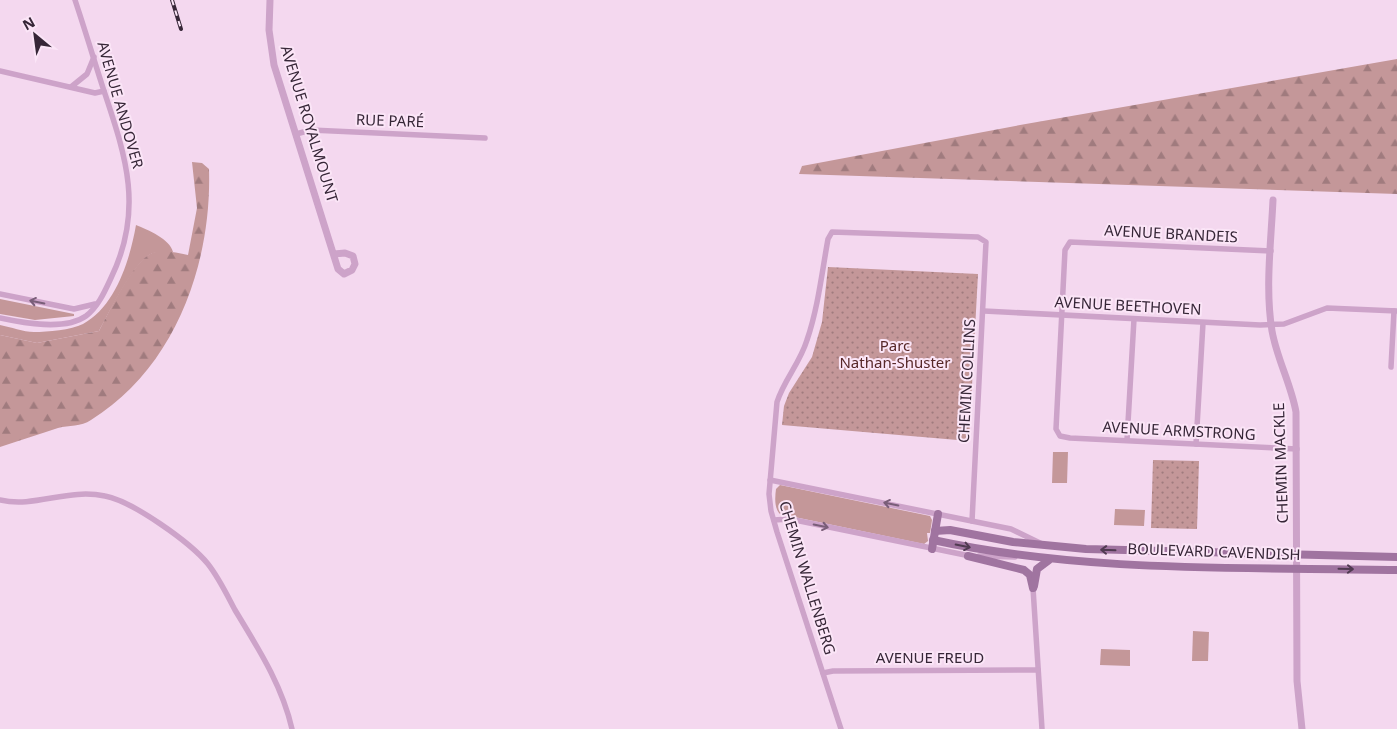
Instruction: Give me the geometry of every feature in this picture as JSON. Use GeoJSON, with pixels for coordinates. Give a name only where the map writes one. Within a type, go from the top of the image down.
{"type":"FeatureCollection","features":[{"type":"Feature","properties":{"kind":"main road"},"geometry":{"type":"LineString","coordinates":[[932,549],[938,514]]}},
{"type":"Feature","properties":{"kind":"main road","name":"BOULEVARD CAVENDISH"},"geometry":{"type":"LineString","coordinates":[[935,531],[950,530],[1013,542],[1102,550],[1397,557]]}},
{"type":"Feature","properties":{"kind":"main road","name":"BOULEVARD CAVENDISH"},"geometry":{"type":"LineString","coordinates":[[934,540],[992,552],[1049,560],[1397,570]]}},
{"type":"Feature","properties":{"kind":"main road"},"geometry":{"type":"LineString","coordinates":[[968,556],[1024,570],[1030,575],[1033,588]]}},
{"type":"Feature","properties":{"kind":"main road"},"geometry":{"type":"LineString","coordinates":[[1033,588],[1037,569],[1049,560]]}},
{"type":"Feature","properties":{"kind":"street","name":"AVENUE ANDOVER"},"geometry":{"type":"LineString","coordinates":[[75,0],[126,159],[130,202],[127,230],[121,254],[114,274],[97,304]]}},
{"type":"Feature","properties":{"kind":"street","name":"AVENUE ROYALMOUNT"},"geometry":{"type":"LineString","coordinates":[[270,0],[269,23],[272,58],[334,254]]}},
{"type":"Feature","properties":{"kind":"street"},"geometry":{"type":"LineString","coordinates":[[71,87],[87,74],[94,57]]}},
{"type":"Feature","properties":{"kind":"street"},"geometry":{"type":"LineString","coordinates":[[0,71],[95,92],[104,91]]}},
{"type":"Feature","properties":{"kind":"street","name":"RUE PARÉ"},"geometry":{"type":"LineString","coordinates":[[296,134],[311,130],[485,138]]}},
{"type":"Feature","properties":{"kind":"street","name":"CHEMIN MACKLE"},"geometry":{"type":"LineString","coordinates":[[1273,200],[1269,306],[1271,325],[1294,398],[1297,450],[1297,681],[1302,729]]}},
{"type":"Feature","properties":{"kind":"street","name":"CHEMIN WALLENBERG"},"geometry":{"type":"LineString","coordinates":[[841,729],[774,520],[770,500],[777,402],[781,389],[796,365],[808,339],[828,238],[832,232],[978,237],[986,242]]}},
{"type":"Feature","properties":{"kind":"street","name":"CHEMIN COLLINS"},"geometry":{"type":"LineString","coordinates":[[972,521],[986,242]]}},
{"type":"Feature","properties":{"kind":"street","name":"AVENUE BRANDEIS"},"geometry":{"type":"LineString","coordinates":[[1062,315],[1065,250],[1070,242],[1271,251]]}},
{"type":"Feature","properties":{"kind":"street"},"geometry":{"type":"LineString","coordinates":[[0,294],[74,309],[97,304]]}},
{"type":"Feature","properties":{"kind":"street"},"geometry":{"type":"LineString","coordinates":[[0,318],[31,324],[68,322],[86,316],[97,304]]}},
{"type":"Feature","properties":{"kind":"street","name":"AVENUE BEETHOVEN"},"geometry":{"type":"LineString","coordinates":[[984,311],[1271,325],[1284,324],[1327,308],[1396,311]]}},
{"type":"Feature","properties":{"kind":"street"},"geometry":{"type":"LineString","coordinates":[[1391,367],[1396,311]]}},
{"type":"Feature","properties":{"kind":"street","name":"AVENUE ARMSTRONG"},"geometry":{"type":"LineString","coordinates":[[1062,315],[1056,429],[1060,436],[1297,450]]}},
{"type":"Feature","properties":{"kind":"street"},"geometry":{"type":"LineString","coordinates":[[1127,440],[1134,319]]}},
{"type":"Feature","properties":{"kind":"street"},"geometry":{"type":"LineString","coordinates":[[1196,444],[1203,323]]}},
{"type":"Feature","properties":{"kind":"street","name":"BOULEVARD CAVENDISH"},"geometry":{"type":"LineString","coordinates":[[770,480],[1015,530],[1044,545]]}},
{"type":"Feature","properties":{"kind":"street"},"geometry":{"type":"LineString","coordinates":[[0,500],[25,503],[67,494],[104,495],[132,506],[187,545],[208,565],[261,652],[278,686],[292,729]]}},
{"type":"Feature","properties":{"kind":"street","name":"BOULEVARD CAVENDISH"},"geometry":{"type":"LineString","coordinates":[[774,520],[790,519],[968,556],[1031,556]]}},
{"type":"Feature","properties":{"kind":"street"},"geometry":{"type":"LineString","coordinates":[[1033,588],[1042,729]]}},
{"type":"Feature","properties":{"kind":"street","name":"AVENUE FREUD"},"geometry":{"type":"LineString","coordinates":[[823,673],[833,671],[1038,670]]}},
{"type":"Feature","properties":{"kind":"green space"},"geometry":{"type":"Polygon","coordinates":[[[1397,59],[1397,194],[799,174],[802,166],[1020,125],[1397,59]]]}},
{"type":"Feature","properties":{"kind":"green space"},"geometry":{"type":"Polygon","coordinates":[[[192,162],[202,163],[209,169],[204,241],[183,311],[166,343],[145,372],[120,398],[91,420],[79,425],[58,428],[0,447],[0,335],[37,343],[99,331],[122,288],[145,258],[152,253],[161,251],[188,255],[197,208],[192,162]]]}},
{"type":"Feature","properties":{"kind":"green space"},"geometry":{"type":"Polygon","coordinates":[[[136,225],[163,239],[168,243],[173,252],[153,253],[146,257],[123,287],[99,331],[37,343],[0,335],[0,325],[30,332],[52,331],[78,326],[95,316],[113,294],[120,280],[130,252],[136,225]]]}},
{"type":"Feature","properties":{"kind":"green space","name":"Parc Nathan-Shuster"},"geometry":{"type":"Polygon","coordinates":[[[828,267],[978,274],[969,441],[782,425],[784,406],[789,393],[812,357],[822,322],[828,267]]]}},
{"type":"Feature","properties":{"kind":"green space"},"geometry":{"type":"Polygon","coordinates":[[[0,299],[74,314],[74,316],[35,320],[0,314],[0,299]]]}},
{"type":"Feature","properties":{"kind":"green space"},"geometry":{"type":"Polygon","coordinates":[[[1053,452],[1068,452],[1067,483],[1052,483],[1053,452]]]}},
{"type":"Feature","properties":{"kind":"green space"},"geometry":{"type":"Polygon","coordinates":[[[1153,460],[1199,461],[1197,529],[1151,528],[1153,460]]]}},
{"type":"Feature","properties":{"kind":"green space"},"geometry":{"type":"Polygon","coordinates":[[[780,485],[930,516],[932,520],[930,533],[927,533],[928,541],[924,544],[780,514],[775,499],[776,489],[780,485]]]}},
{"type":"Feature","properties":{"kind":"green space"},"geometry":{"type":"Polygon","coordinates":[[[1115,509],[1145,510],[1144,526],[1114,525],[1115,509]]]}},
{"type":"Feature","properties":{"kind":"green space"},"geometry":{"type":"Polygon","coordinates":[[[1193,631],[1209,632],[1208,661],[1192,661],[1193,631]]]}},
{"type":"Feature","properties":{"kind":"green space"},"geometry":{"type":"Polygon","coordinates":[[[1101,649],[1130,650],[1130,666],[1100,665],[1101,649]]]}},
{"type":"Feature","properties":{"kind":"railway"},"geometry":{"type":"LineString","coordinates":[[172,0],[181,29]]}}]}
